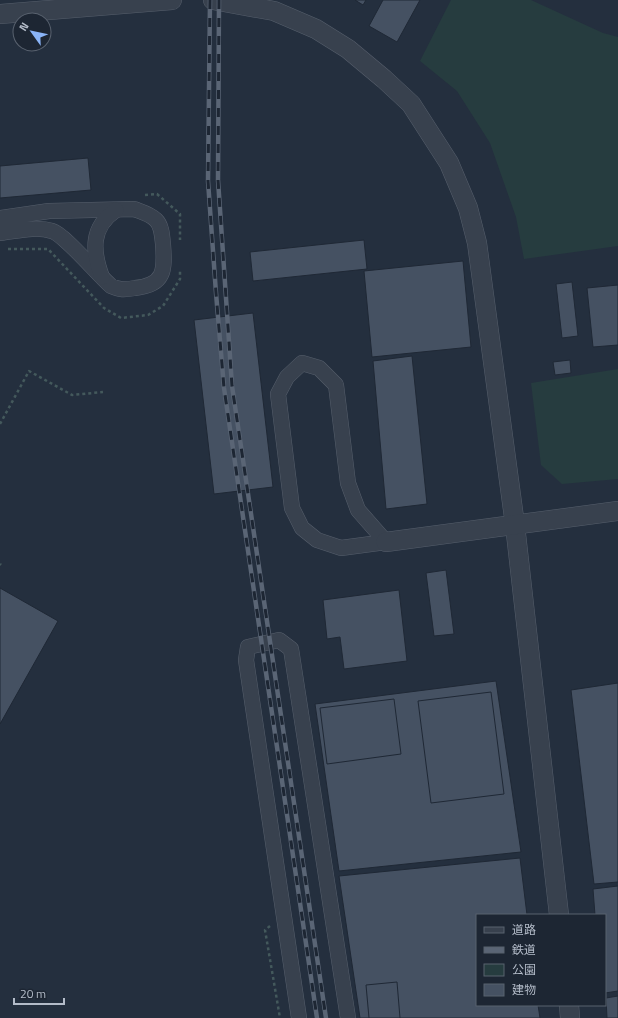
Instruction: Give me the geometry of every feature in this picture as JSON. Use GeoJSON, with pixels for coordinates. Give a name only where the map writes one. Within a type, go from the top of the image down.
{"type":"FeatureCollection","features":[{"type":"Feature","properties":{"kind":"street"},"geometry":{"type":"LineString","coordinates":[[0,14],[172,0]]}},
{"type":"Feature","properties":{"kind":"street"},"geometry":{"type":"LineString","coordinates":[[213,0],[274,11],[316,29],[348,49],[384,78],[411,104],[449,163],[468,208],[477,243],[515,525],[559,914]]}},
{"type":"Feature","properties":{"kind":"street"},"geometry":{"type":"LineString","coordinates":[[0,218],[49,212],[134,209],[146,213],[157,221],[162,232],[164,265],[162,274],[155,282],[146,287],[120,290],[111,286],[64,238],[53,231],[37,229],[0,233]]}},
{"type":"Feature","properties":{"kind":"street"},"geometry":{"type":"LineString","coordinates":[[102,278],[97,265],[95,239],[100,227],[107,217],[116,210]]}},
{"type":"Feature","properties":{"kind":"street"},"geometry":{"type":"LineString","coordinates":[[386,542],[358,510],[348,483],[336,385],[319,368],[302,363],[287,378],[278,394],[292,508],[302,528],[317,540],[341,548],[515,525],[618,511]]}},
{"type":"Feature","properties":{"kind":"street"},"geometry":{"type":"LineString","coordinates":[[299,1018],[246,660],[248,647],[279,640],[291,648],[348,1018]]}},
{"type":"Feature","properties":{"kind":"street"},"geometry":{"type":"LineString","coordinates":[[569,1006],[570,1018]]}},
{"type":"Feature","properties":{"kind":"path"},"geometry":{"type":"LineString","coordinates":[[141,195],[157,194],[180,214],[180,243]]}},
{"type":"Feature","properties":{"kind":"path"},"geometry":{"type":"LineString","coordinates":[[8,249],[48,249],[104,308],[121,318],[148,315],[163,306],[180,279],[180,265]]}},
{"type":"Feature","properties":{"kind":"path"},"geometry":{"type":"LineString","coordinates":[[0,424],[29,371],[72,395],[103,392]]}},
{"type":"Feature","properties":{"kind":"path"},"geometry":{"type":"LineString","coordinates":[[273,922],[265,930],[280,1018]]}},
{"type":"Feature","properties":{"kind":"green space"},"geometry":{"type":"Polygon","coordinates":[[[451,0],[531,0],[603,33],[618,37],[618,246],[524,259],[516,217],[490,143],[457,91],[420,61],[451,0]]]}},
{"type":"Feature","properties":{"kind":"green space"},"geometry":{"type":"Polygon","coordinates":[[[618,369],[618,479],[562,484],[541,465],[531,383],[618,369]]]}},
{"type":"Feature","properties":{"kind":"building"},"geometry":{"type":"Polygon","coordinates":[[[355,0],[366,0],[363,5],[355,0]]]}},
{"type":"Feature","properties":{"kind":"building"},"geometry":{"type":"Polygon","coordinates":[[[383,0],[420,0],[397,42],[369,26],[383,0]]]}},
{"type":"Feature","properties":{"kind":"building"},"geometry":{"type":"Polygon","coordinates":[[[88,158],[91,190],[0,198],[0,166],[88,158]]]}},
{"type":"Feature","properties":{"kind":"building"},"geometry":{"type":"Polygon","coordinates":[[[364,240],[367,269],[253,281],[250,252],[364,240]]]}},
{"type":"Feature","properties":{"kind":"building"},"geometry":{"type":"Polygon","coordinates":[[[463,261],[471,347],[372,357],[364,271],[463,261]]]}},
{"type":"Feature","properties":{"kind":"building"},"geometry":{"type":"Polygon","coordinates":[[[572,282],[578,336],[562,338],[556,284],[572,282]]]}},
{"type":"Feature","properties":{"kind":"building"},"geometry":{"type":"Polygon","coordinates":[[[618,285],[618,345],[593,347],[587,288],[618,285]]]}},
{"type":"Feature","properties":{"kind":"building"},"geometry":{"type":"Polygon","coordinates":[[[253,313],[273,487],[214,494],[194,320],[253,313]]]}},
{"type":"Feature","properties":{"kind":"building"},"geometry":{"type":"Polygon","coordinates":[[[412,356],[427,504],[386,509],[373,361],[412,356]]]}},
{"type":"Feature","properties":{"kind":"building"},"geometry":{"type":"Polygon","coordinates":[[[570,360],[571,373],[555,375],[553,362],[570,360]]]}},
{"type":"Feature","properties":{"kind":"building"},"geometry":{"type":"Polygon","coordinates":[[[446,570],[454,634],[434,636],[426,573],[446,570]]]}},
{"type":"Feature","properties":{"kind":"building"},"geometry":{"type":"Polygon","coordinates":[[[0,588],[58,621],[0,724],[0,588]]]}},
{"type":"Feature","properties":{"kind":"building"},"geometry":{"type":"Polygon","coordinates":[[[399,590],[407,661],[344,669],[340,637],[327,639],[323,600],[399,590]]]}},
{"type":"Feature","properties":{"kind":"building"},"geometry":{"type":"Polygon","coordinates":[[[496,681],[521,852],[339,871],[315,704],[496,681]]]}},
{"type":"Feature","properties":{"kind":"building"},"geometry":{"type":"Polygon","coordinates":[[[618,683],[618,882],[594,884],[571,690],[618,683]]]}},
{"type":"Feature","properties":{"kind":"building"},"geometry":{"type":"Polygon","coordinates":[[[491,692],[504,794],[431,803],[418,701],[491,692]]]}},
{"type":"Feature","properties":{"kind":"building"},"geometry":{"type":"Polygon","coordinates":[[[394,699],[401,754],[327,764],[320,708],[394,699]]]}},
{"type":"Feature","properties":{"kind":"building"},"geometry":{"type":"Polygon","coordinates":[[[520,858],[527,914],[476,914],[476,1006],[538,1006],[540,1018],[360,1018],[339,876],[520,858]]]}},
{"type":"Feature","properties":{"kind":"building"},"geometry":{"type":"Polygon","coordinates":[[[618,886],[618,991],[606,993],[606,914],[595,914],[593,889],[618,886]]]}},
{"type":"Feature","properties":{"kind":"building"},"geometry":{"type":"Polygon","coordinates":[[[397,982],[400,1018],[369,1018],[366,985],[397,982]]]}},
{"type":"Feature","properties":{"kind":"building"},"geometry":{"type":"Polygon","coordinates":[[[618,996],[618,1018],[607,1018],[606,998],[618,996]]]}},
{"type":"Feature","properties":{"kind":"railway"},"geometry":{"type":"LineString","coordinates":[[210,0],[208,181],[224,388],[317,1018]]}},
{"type":"Feature","properties":{"kind":"railway"},"geometry":{"type":"LineString","coordinates":[[219,0],[218,180],[232,386],[326,1018]]}}]}
